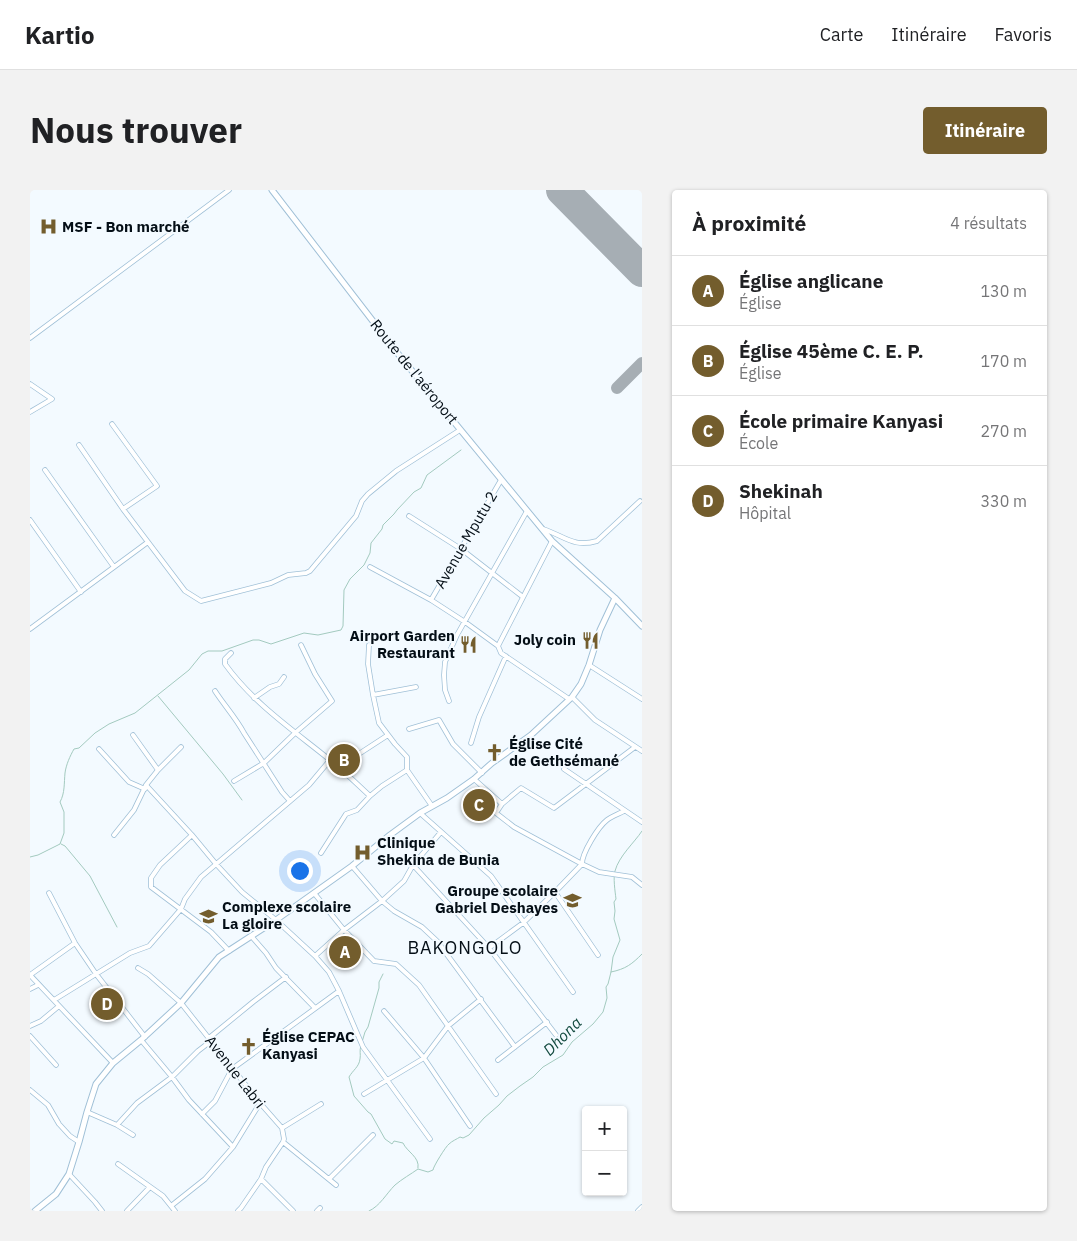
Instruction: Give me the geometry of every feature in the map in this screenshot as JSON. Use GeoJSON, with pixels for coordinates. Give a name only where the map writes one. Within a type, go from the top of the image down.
{"type":"FeatureCollection","features":[{"type":"Feature","properties":{"kind":"street"},"geometry":{"type":"LineString","coordinates":[[30,338],[229,190]]}},
{"type":"Feature","properties":{"kind":"street","name":"Route de l'aéroport"},"geometry":{"type":"LineString","coordinates":[[272,190],[383,335],[552,541],[615,598],[642,626]]}},
{"type":"Feature","properties":{"kind":"street"},"geometry":{"type":"LineString","coordinates":[[30,384],[52,399],[30,412]]}},
{"type":"Feature","properties":{"kind":"street"},"geometry":{"type":"LineString","coordinates":[[112,424],[157,486],[123,509]]}},
{"type":"Feature","properties":{"kind":"street"},"geometry":{"type":"LineString","coordinates":[[79,445],[123,509],[185,591],[201,601],[271,583],[288,574],[306,573],[356,516],[368,494],[396,471],[460,430]]}},
{"type":"Feature","properties":{"kind":"street"},"geometry":{"type":"LineString","coordinates":[[45,470],[114,567]]}},
{"type":"Feature","properties":{"kind":"street","name":"Avenue Mputu 2"},"geometry":{"type":"LineString","coordinates":[[431,600],[501,480]]}},
{"type":"Feature","properties":{"kind":"street"},"geometry":{"type":"LineString","coordinates":[[541,528],[576,543],[597,541],[640,501]]}},
{"type":"Feature","properties":{"kind":"street"},"geometry":{"type":"LineString","coordinates":[[449,701],[444,682],[445,662],[457,635],[527,511]]}},
{"type":"Feature","properties":{"kind":"street"},"geometry":{"type":"LineString","coordinates":[[409,516],[461,549],[523,597]]}},
{"type":"Feature","properties":{"kind":"street"},"geometry":{"type":"LineString","coordinates":[[30,520],[81,592]]}},
{"type":"Feature","properties":{"kind":"street"},"geometry":{"type":"LineString","coordinates":[[498,646],[552,541]]}},
{"type":"Feature","properties":{"kind":"street"},"geometry":{"type":"LineString","coordinates":[[30,629],[148,542]]}},
{"type":"Feature","properties":{"kind":"street"},"geometry":{"type":"LineString","coordinates":[[370,567],[431,600],[465,622],[498,646],[506,656],[570,698],[595,720],[642,751]]}},
{"type":"Feature","properties":{"kind":"street"},"geometry":{"type":"LineString","coordinates":[[35,1211],[56,1194],[69,1174],[96,1084],[113,1063],[181,1003],[220,958],[352,866],[420,813],[447,798],[474,779],[499,757],[531,735],[570,698],[581,684],[600,630],[615,598]]}},
{"type":"Feature","properties":{"kind":"street"},"geometry":{"type":"LineString","coordinates":[[234,782],[264,763],[332,701],[315,674],[301,645]]}},
{"type":"Feature","properties":{"kind":"street"},"geometry":{"type":"LineString","coordinates":[[370,645],[368,664],[379,723],[407,757],[407,770],[432,806]]}},
{"type":"Feature","properties":{"kind":"street"},"geometry":{"type":"LineString","coordinates":[[231,653],[226,659],[225,664],[236,680],[254,698],[341,769],[370,796]]}},
{"type":"Feature","properties":{"kind":"street"},"geometry":{"type":"LineString","coordinates":[[471,743],[479,718],[506,656]]}},
{"type":"Feature","properties":{"kind":"street"},"geometry":{"type":"LineString","coordinates":[[589,665],[642,699]]}},
{"type":"Feature","properties":{"kind":"street"},"geometry":{"type":"LineString","coordinates":[[254,698],[279,684],[284,678]]}},
{"type":"Feature","properties":{"kind":"street"},"geometry":{"type":"LineString","coordinates":[[373,695],[416,687]]}},
{"type":"Feature","properties":{"kind":"street"},"geometry":{"type":"LineString","coordinates":[[215,691],[225,707],[239,723],[282,792],[290,801]]}},
{"type":"Feature","properties":{"kind":"street"},"geometry":{"type":"LineString","coordinates":[[409,729],[438,720],[454,744],[482,773]]}},
{"type":"Feature","properties":{"kind":"street"},"geometry":{"type":"LineString","coordinates":[[134,735],[158,770]]}},
{"type":"Feature","properties":{"kind":"street"},"geometry":{"type":"LineString","coordinates":[[341,769],[345,764],[388,735]]}},
{"type":"Feature","properties":{"kind":"street"},"geometry":{"type":"LineString","coordinates":[[114,835],[134,810],[146,787],[158,770],[181,747]]}},
{"type":"Feature","properties":{"kind":"street"},"geometry":{"type":"LineString","coordinates":[[635,747],[554,808],[521,788],[502,804],[496,812],[514,827],[582,864],[599,872],[632,877],[642,885]]}},
{"type":"Feature","properties":{"kind":"street"},"geometry":{"type":"LineString","coordinates":[[99,749],[129,782],[146,787],[192,835],[242,892],[276,920],[315,956],[329,972],[340,991],[363,1048],[430,1139]]}},
{"type":"Feature","properties":{"kind":"street"},"geometry":{"type":"LineString","coordinates":[[54,1000],[130,953],[149,946],[181,909],[201,877],[309,785],[330,760]]}},
{"type":"Feature","properties":{"kind":"street"},"geometry":{"type":"LineString","coordinates":[[564,769],[642,822]]}},
{"type":"Feature","properties":{"kind":"street"},"geometry":{"type":"LineString","coordinates":[[322,853],[346,814],[357,810],[382,786],[407,770]]}},
{"type":"Feature","properties":{"kind":"street"},"geometry":{"type":"LineString","coordinates":[[474,779],[502,804]]}},
{"type":"Feature","properties":{"kind":"street"},"geometry":{"type":"LineString","coordinates":[[490,948],[523,923],[555,892],[582,864],[582,858],[606,820],[624,810]]}},
{"type":"Feature","properties":{"kind":"street"},"geometry":{"type":"LineString","coordinates":[[420,813],[490,876],[573,992]]}},
{"type":"Feature","properties":{"kind":"street"},"geometry":{"type":"LineString","coordinates":[[315,956],[404,881],[413,865],[441,832]]}},
{"type":"Feature","properties":{"kind":"street"},"geometry":{"type":"LineString","coordinates":[[192,835],[160,865],[151,878],[151,887],[211,932],[229,951]]}},
{"type":"Feature","properties":{"kind":"street"},"geometry":{"type":"LineString","coordinates":[[413,865],[490,948],[556,1035]]}},
{"type":"Feature","properties":{"kind":"street"},"geometry":{"type":"LineString","coordinates":[[352,866],[382,901],[394,911],[422,927],[437,941],[515,1047]]}},
{"type":"Feature","properties":{"kind":"street"},"geometry":{"type":"LineString","coordinates":[[555,892],[598,955]]}},
{"type":"Feature","properties":{"kind":"street"},"geometry":{"type":"LineString","coordinates":[[49,893],[75,944],[96,974],[189,1100],[233,1147]]}},
{"type":"Feature","properties":{"kind":"street"},"geometry":{"type":"LineString","coordinates":[[314,893],[344,930],[374,961],[396,964],[419,985],[496,1094]]}},
{"type":"Feature","properties":{"kind":"street"},"geometry":{"type":"LineString","coordinates":[[252,936],[276,968],[315,1008]]}},
{"type":"Feature","properties":{"kind":"street"},"geometry":{"type":"LineString","coordinates":[[75,944],[30,975],[113,1063]]}},
{"type":"Feature","properties":{"kind":"street","name":"Avenue Labri"},"geometry":{"type":"LineString","coordinates":[[138,968],[148,974],[181,1003],[232,1069],[282,1128]]}},
{"type":"Feature","properties":{"kind":"street"},"geometry":{"type":"LineString","coordinates":[[117,1125],[136,1103],[172,1077],[210,1039],[286,977]]}},
{"type":"Feature","properties":{"kind":"street"},"geometry":{"type":"LineString","coordinates":[[30,989],[38,985]]}},
{"type":"Feature","properties":{"kind":"street"},"geometry":{"type":"LineString","coordinates":[[202,1114],[215,1101],[232,1069],[340,991]]}},
{"type":"Feature","properties":{"kind":"street"},"geometry":{"type":"LineString","coordinates":[[364,1094],[424,1058],[448,1026],[480,999]]}},
{"type":"Feature","properties":{"kind":"street"},"geometry":{"type":"LineString","coordinates":[[30,1026],[41,1021],[59,1006]]}},
{"type":"Feature","properties":{"kind":"street"},"geometry":{"type":"LineString","coordinates":[[384,1011],[424,1058],[470,1126]]}},
{"type":"Feature","properties":{"kind":"street"},"geometry":{"type":"LineString","coordinates":[[498,1060],[547,1022]]}},
{"type":"Feature","properties":{"kind":"street"},"geometry":{"type":"LineString","coordinates":[[30,1036],[56,1065]]}},
{"type":"Feature","properties":{"kind":"street"},"geometry":{"type":"LineString","coordinates":[[30,1090],[48,1106],[59,1124],[70,1136],[79,1142]]}},
{"type":"Feature","properties":{"kind":"street"},"geometry":{"type":"LineString","coordinates":[[171,1206],[204,1179],[233,1147],[260,1103]]}},
{"type":"Feature","properties":{"kind":"street"},"geometry":{"type":"LineString","coordinates":[[238,1211],[261,1179],[266,1167],[283,1142],[282,1128],[321,1104]]}},
{"type":"Feature","properties":{"kind":"street"},"geometry":{"type":"LineString","coordinates":[[87,1112],[117,1125],[133,1135]]}},
{"type":"Feature","properties":{"kind":"street"},"geometry":{"type":"LineString","coordinates":[[329,1178],[373,1135]]}},
{"type":"Feature","properties":{"kind":"street"},"geometry":{"type":"LineString","coordinates":[[283,1142],[336,1185]]}},
{"type":"Feature","properties":{"kind":"street"},"geometry":{"type":"LineString","coordinates":[[118,1164],[163,1196],[176,1211]]}},
{"type":"Feature","properties":{"kind":"street"},"geometry":{"type":"LineString","coordinates":[[69,1174],[102,1211]]}},
{"type":"Feature","properties":{"kind":"street"},"geometry":{"type":"LineString","coordinates":[[261,1179],[293,1211]]}},
{"type":"Feature","properties":{"kind":"street"},"geometry":{"type":"LineString","coordinates":[[128,1211],[150,1187]]}},
{"type":"Feature","properties":{"kind":"street"},"geometry":{"type":"LineString","coordinates":[[638,1211],[642,1207]]}},
{"type":"Feature","properties":{"kind":"waterway"},"geometry":{"type":"LineString","coordinates":[[30,857],[60,844],[64,833],[64,812],[60,802],[64,792],[66,767],[74,749],[79,748],[95,733],[109,724],[135,713],[189,670],[202,654],[208,651],[222,651],[253,640],[271,644],[304,633],[318,635],[341,630],[343,626],[344,590],[350,579],[364,565],[370,553],[371,543],[383,525],[414,492],[421,488],[427,475],[461,450]]}},
{"type":"Feature","properties":{"kind":"waterway"},"geometry":{"type":"LineString","coordinates":[[158,696],[223,774],[242,800]]}},
{"type":"Feature","properties":{"kind":"waterway","name":"Dhona"},"geometry":{"type":"LineString","coordinates":[[369,1211],[380,1203],[395,1185],[418,1169],[428,1172],[433,1170],[449,1144],[460,1137],[463,1138],[469,1135],[507,1096],[533,1077],[543,1067],[563,1055],[572,1042],[593,1024],[603,1012],[607,998],[606,987],[613,957],[620,940],[614,919],[614,902],[616,899],[614,874],[620,860],[642,831]]}},
{"type":"Feature","properties":{"kind":"waterway"},"geometry":{"type":"LineString","coordinates":[[61,844],[65,846],[90,876],[117,927]]}},
{"type":"Feature","properties":{"kind":"waterway"},"geometry":{"type":"LineString","coordinates":[[611,972],[628,966],[642,954]]}},
{"type":"Feature","properties":{"kind":"waterway"},"geometry":{"type":"LineString","coordinates":[[362,1042],[383,974]]}},
{"type":"Feature","properties":{"kind":"waterway"},"geometry":{"type":"LineString","coordinates":[[361,1046],[359,1062],[349,1077],[354,1096],[371,1114],[385,1139],[392,1144],[394,1141],[403,1143],[417,1161],[418,1168]]}},
{"type":"Feature","properties":{"kind":"taxiway"},"geometry":{"type":"LineString","coordinates":[[617,388],[642,363]]}},
{"type":"Feature","properties":{"kind":"runway"},"geometry":{"type":"LineString","coordinates":[[562,190],[642,271]]}},
{"type":"Feature","properties":{"kind":"place","name":"MSF - Bon marché"},"geometry":{"type":"Point","coordinates":[48,227]}},
{"type":"Feature","properties":{"kind":"place","name":"Joly coin"},"geometry":{"type":"Point","coordinates":[590,640]}},
{"type":"Feature","properties":{"kind":"place","name":"Airport Garden Restaurant"},"geometry":{"type":"Point","coordinates":[469,645]}},
{"type":"Feature","properties":{"kind":"place","name":"Église Cité de Gethsémané"},"geometry":{"type":"Point","coordinates":[495,753]}},
{"type":"Feature","properties":{"kind":"place","name":"Église 45ème C. E. P."},"geometry":{"type":"Point","coordinates":[344,760]}},
{"type":"Feature","properties":{"kind":"place","name":"École primaire Kanyasi"},"geometry":{"type":"Point","coordinates":[479,805]}},
{"type":"Feature","properties":{"kind":"place","name":"Clinique Shekina de Bunia"},"geometry":{"type":"Point","coordinates":[363,852]}},
{"type":"Feature","properties":{"kind":"place","name":"Groupe scolaire Gabriel Deshayes"},"geometry":{"type":"Point","coordinates":[572,900]}},
{"type":"Feature","properties":{"kind":"place","name":"Complexe scolaire La gloire"},"geometry":{"type":"Point","coordinates":[208,916]}},
{"type":"Feature","properties":{"kind":"place","name":"Église anglicane"},"geometry":{"type":"Point","coordinates":[345,952]}},
{"type":"Feature","properties":{"kind":"place","name":"Shekinah"},"geometry":{"type":"Point","coordinates":[107,1004]}},
{"type":"Feature","properties":{"kind":"place","name":"Église CEPAC Kanyasi"},"geometry":{"type":"Point","coordinates":[248,1046]}},
{"type":"Feature","properties":{"kind":"district","name":"BAKONGOLO"},"geometry":{"type":"Point","coordinates":[465,948]}}]}
